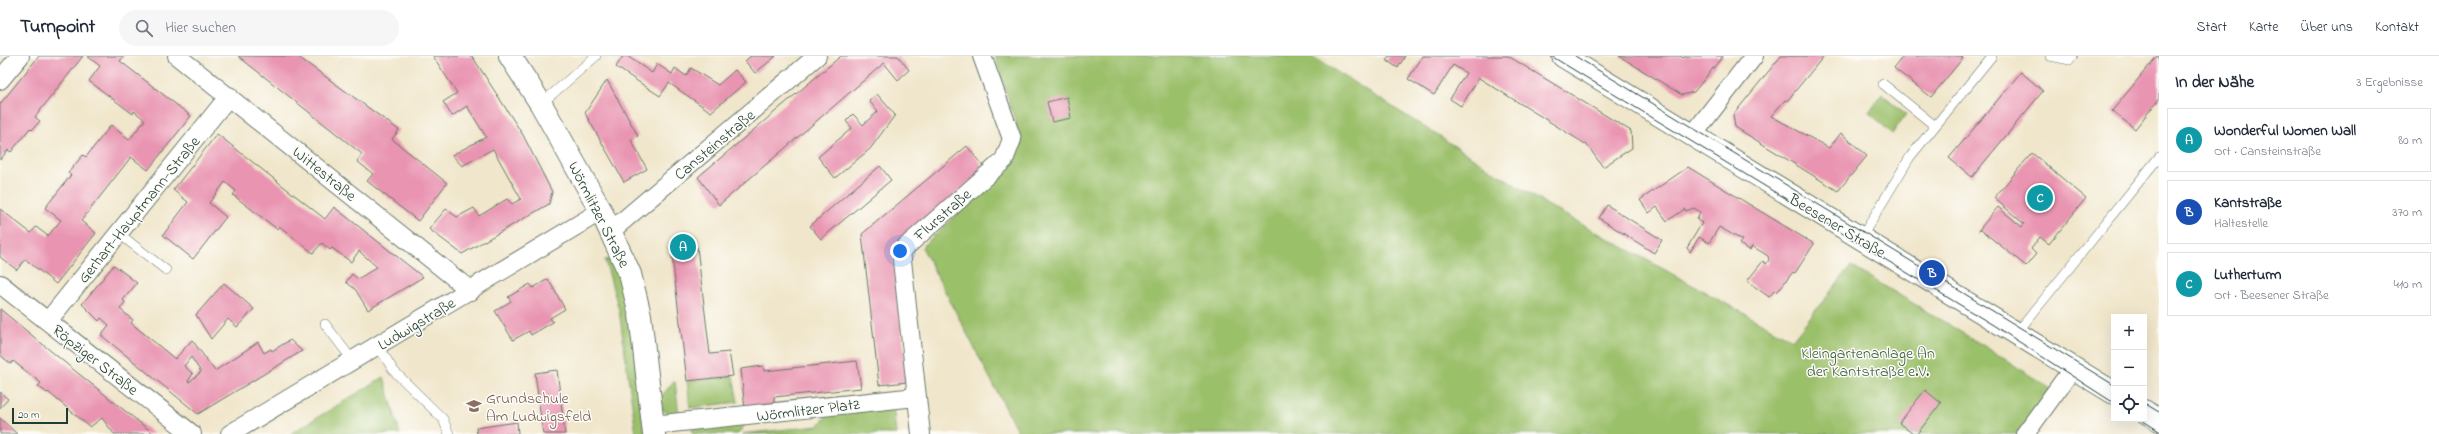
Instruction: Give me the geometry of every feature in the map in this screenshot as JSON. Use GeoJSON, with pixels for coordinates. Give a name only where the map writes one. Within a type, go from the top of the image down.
{"type":"FeatureCollection","features":[{"type":"Feature","properties":{"kind":"street"},"geometry":{"type":"LineString","coordinates":[[0,80],[20,56]]}},
{"type":"Feature","properties":{"kind":"street","name":"Wittestraße"},"geometry":{"type":"LineString","coordinates":[[177,56],[472,291]]}},
{"type":"Feature","properties":{"kind":"street","name":"Wörmlitzer Straße"},"geometry":{"type":"LineString","coordinates":[[510,56],[541,104],[601,211],[630,274],[637,300],[654,429]]}},
{"type":"Feature","properties":{"kind":"street","name":"Cansteinstraße"},"geometry":{"type":"LineString","coordinates":[[611,231],[817,56]]}},
{"type":"Feature","properties":{"kind":"street","name":"Flurstraße"},"geometry":{"type":"LineString","coordinates":[[921,434],[900,250],[1004,160],[1012,139],[982,56]]}},
{"type":"Feature","properties":{"kind":"street","name":"Beesener Straße"},"geometry":{"type":"LineString","coordinates":[[1563,56],[1861,238],[2015,336],[2111,391]]}},
{"type":"Feature","properties":{"kind":"street"},"geometry":{"type":"LineString","coordinates":[[1692,136],[1754,56]]}},
{"type":"Feature","properties":{"kind":"street","name":"Gerhart-Hauptmann-Straße"},"geometry":{"type":"LineString","coordinates":[[48,321],[229,96]]}},
{"type":"Feature","properties":{"kind":"street","name":"Ludwigstraße"},"geometry":{"type":"LineString","coordinates":[[230,434],[472,291],[601,211]]}},
{"type":"Feature","properties":{"kind":"street","name":"Röpziger Straße"},"geometry":{"type":"LineString","coordinates":[[0,284],[192,434]]}},
{"type":"Feature","properties":{"kind":"street"},"geometry":{"type":"LineString","coordinates":[[2025,434],[2073,368]]}},
{"type":"Feature","properties":{"kind":"street","name":"Wörmlitzer Platz"},"geometry":{"type":"LineString","coordinates":[[654,429],[916,397]]}},
{"type":"Feature","properties":{"kind":"street"},"geometry":{"type":"LineString","coordinates":[[2147,413],[2159,420]]}},
{"type":"Feature","properties":{"kind":"lane"},"geometry":{"type":"LineString","coordinates":[[541,104],[596,56]]}},
{"type":"Feature","properties":{"kind":"lane"},"geometry":{"type":"LineString","coordinates":[[1861,238],[1910,157],[1992,56]]}},
{"type":"Feature","properties":{"kind":"lane"},"geometry":{"type":"LineString","coordinates":[[2050,56],[2070,60],[2073,56]]}},
{"type":"Feature","properties":{"kind":"lane"},"geometry":{"type":"LineString","coordinates":[[1883,84],[1935,126]]}},
{"type":"Feature","properties":{"kind":"lane"},"geometry":{"type":"LineString","coordinates":[[2015,336],[2159,157]]}},
{"type":"Feature","properties":{"kind":"lane"},"geometry":{"type":"LineString","coordinates":[[118,234],[166,270]]}},
{"type":"Feature","properties":{"kind":"lane"},"geometry":{"type":"LineString","coordinates":[[325,324],[353,361]]}},
{"type":"Feature","properties":{"kind":"lane"},"geometry":{"type":"LineString","coordinates":[[378,346],[394,371],[443,419],[449,434]]}},
{"type":"Feature","properties":{"kind":"green space","name":"Kleingartenanlage An der Kantstraße e.V."},"geometry":{"type":"Polygon","coordinates":[[[995,56],[1312,56],[1549,206],[1792,340],[1851,266],[1989,349],[2051,389],[2018,434],[1019,434],[922,247],[1015,160],[1022,143],[995,56]]]}},
{"type":"Feature","properties":{"kind":"green space"},"geometry":{"type":"Polygon","coordinates":[[[1882,94],[1906,114],[1892,134],[1869,112],[1882,94]]]}},
{"type":"Feature","properties":{"kind":"green space"},"geometry":{"type":"Polygon","coordinates":[[[613,259],[629,310],[645,434],[636,434],[619,310],[605,260],[613,259]]]}},
{"type":"Feature","properties":{"kind":"green space"},"geometry":{"type":"Polygon","coordinates":[[[733,376],[738,402],[690,408],[687,381],[733,376]]]}},
{"type":"Feature","properties":{"kind":"green space"},"geometry":{"type":"Polygon","coordinates":[[[384,377],[400,434],[290,434],[384,377]]]}},
{"type":"Feature","properties":{"kind":"green space"},"geometry":{"type":"Polygon","coordinates":[[[673,382],[675,382],[679,415],[672,416],[663,410],[661,397],[673,382]]]}},
{"type":"Feature","properties":{"kind":"green space"},"geometry":{"type":"Polygon","coordinates":[[[893,405],[896,434],[741,434],[818,426],[829,413],[893,405]]]}},
{"type":"Feature","properties":{"kind":"green space"},"geometry":{"type":"Polygon","coordinates":[[[747,422],[738,434],[693,434],[692,429],[747,422]]]}},
{"type":"Feature","properties":{"kind":"building"},"geometry":{"type":"Polygon","coordinates":[[[39,56],[83,56],[35,117],[40,121],[32,130],[30,128],[11,152],[8,150],[0,160],[0,104],[39,56]]]}},
{"type":"Feature","properties":{"kind":"building"},"geometry":{"type":"Polygon","coordinates":[[[87,56],[124,56],[120,61],[191,116],[148,170],[131,157],[81,221],[96,233],[56,284],[25,259],[17,270],[0,257],[0,209],[31,233],[36,227],[48,236],[61,220],[45,208],[71,175],[68,173],[83,155],[86,157],[111,125],[129,140],[145,120],[134,111],[133,114],[89,81],[100,66],[87,56]]]}},
{"type":"Feature","properties":{"kind":"building"},"geometry":{"type":"Polygon","coordinates":[[[238,56],[297,56],[399,130],[392,139],[447,183],[418,221],[367,181],[373,174],[357,161],[362,154],[238,56]]]}},
{"type":"Feature","properties":{"kind":"building"},"geometry":{"type":"Polygon","coordinates":[[[433,56],[472,56],[523,135],[552,192],[549,204],[462,254],[429,229],[446,209],[457,217],[474,208],[479,216],[507,199],[512,204],[521,199],[493,149],[462,166],[452,155],[486,137],[467,106],[452,116],[443,102],[457,93],[433,56]]]}},
{"type":"Feature","properties":{"kind":"building"},"geometry":{"type":"Polygon","coordinates":[[[623,56],[627,56],[652,73],[657,64],[672,74],[675,68],[686,76],[691,68],[718,85],[735,70],[746,82],[711,112],[669,83],[660,96],[616,67],[623,56]]]}},
{"type":"Feature","properties":{"kind":"building"},"geometry":{"type":"Polygon","coordinates":[[[751,56],[776,56],[755,73],[745,61],[751,56]]]}},
{"type":"Feature","properties":{"kind":"building"},"geometry":{"type":"Polygon","coordinates":[[[841,56],[898,56],[909,70],[898,80],[884,63],[719,205],[698,177],[841,56]]]}},
{"type":"Feature","properties":{"kind":"building"},"geometry":{"type":"Polygon","coordinates":[[[1389,56],[1405,56],[1398,68],[1386,60],[1389,56]]]}},
{"type":"Feature","properties":{"kind":"building"},"geometry":{"type":"Polygon","coordinates":[[[1423,56],[1508,56],[1631,131],[1632,148],[1603,167],[1587,145],[1479,78],[1461,106],[1450,99],[1466,73],[1453,65],[1434,95],[1408,79],[1423,56]]]}},
{"type":"Feature","properties":{"kind":"building"},"geometry":{"type":"Polygon","coordinates":[[[1619,56],[1680,56],[1684,58],[1685,56],[1723,56],[1694,92],[1682,95],[1619,56]]]}},
{"type":"Feature","properties":{"kind":"building"},"geometry":{"type":"Polygon","coordinates":[[[1781,56],[1824,56],[1787,101],[1785,100],[1771,116],[1829,148],[1841,133],[1867,156],[1838,191],[1735,127],[1733,115],[1781,56]]]}},
{"type":"Feature","properties":{"kind":"building"},"geometry":{"type":"Polygon","coordinates":[[[1903,56],[1961,56],[1963,58],[1931,97],[1894,68],[1903,56]]]}},
{"type":"Feature","properties":{"kind":"building"},"geometry":{"type":"Polygon","coordinates":[[[2157,56],[2159,56],[2159,99],[2135,129],[2112,111],[2157,56]]]}},
{"type":"Feature","properties":{"kind":"building"},"geometry":{"type":"Polygon","coordinates":[[[2021,72],[2043,91],[1972,177],[1949,158],[2021,72]]]}},
{"type":"Feature","properties":{"kind":"building"},"geometry":{"type":"Polygon","coordinates":[[[607,80],[638,136],[631,140],[647,169],[624,182],[585,113],[607,80]]]}},
{"type":"Feature","properties":{"kind":"building"},"geometry":{"type":"Polygon","coordinates":[[[877,94],[895,115],[870,149],[835,178],[818,157],[852,128],[846,121],[853,114],[863,125],[878,111],[869,101],[877,94]]]}},
{"type":"Feature","properties":{"kind":"building"},"geometry":{"type":"Polygon","coordinates":[[[1067,97],[1071,118],[1052,122],[1047,102],[1067,97]]]}},
{"type":"Feature","properties":{"kind":"building"},"geometry":{"type":"Polygon","coordinates":[[[217,134],[325,219],[334,207],[423,277],[368,310],[355,289],[346,282],[352,274],[358,279],[377,267],[359,251],[351,262],[332,248],[330,250],[322,243],[313,253],[279,226],[277,229],[233,195],[236,191],[225,182],[209,203],[226,217],[193,259],[163,235],[188,202],[173,190],[217,134]]]}},
{"type":"Feature","properties":{"kind":"building"},"geometry":{"type":"Polygon","coordinates":[[[967,146],[985,169],[892,248],[908,382],[879,385],[862,234],[967,146]]]}},
{"type":"Feature","properties":{"kind":"building"},"geometry":{"type":"Polygon","coordinates":[[[2032,153],[2086,198],[2049,244],[2040,237],[2031,249],[2036,254],[2026,266],[1981,230],[1978,231],[1998,207],[2022,227],[2024,224],[1994,198],[2032,153]]]}},
{"type":"Feature","properties":{"kind":"building"},"geometry":{"type":"Polygon","coordinates":[[[880,166],[891,180],[821,239],[810,226],[880,166]]]}},
{"type":"Feature","properties":{"kind":"building"},"geometry":{"type":"Polygon","coordinates":[[[1688,167],[1814,244],[1795,273],[1793,272],[1777,292],[1775,290],[1769,297],[1747,281],[1763,261],[1766,264],[1769,260],[1768,256],[1752,246],[1750,250],[1739,244],[1742,240],[1719,227],[1709,243],[1699,237],[1690,252],[1687,248],[1702,223],[1697,220],[1700,212],[1694,208],[1686,211],[1685,209],[1667,221],[1657,207],[1649,213],[1640,200],[1688,167]]]}},
{"type":"Feature","properties":{"kind":"building"},"geometry":{"type":"Polygon","coordinates":[[[1607,205],[1662,240],[1654,253],[1599,218],[1607,205]]]}},
{"type":"Feature","properties":{"kind":"building"},"geometry":{"type":"Polygon","coordinates":[[[697,247],[710,354],[729,352],[733,376],[687,381],[671,248],[697,247]]]}},
{"type":"Feature","properties":{"kind":"building"},"geometry":{"type":"Polygon","coordinates":[[[114,265],[137,283],[123,300],[125,302],[120,309],[133,320],[131,323],[175,359],[192,340],[215,371],[258,342],[264,353],[271,349],[272,351],[290,340],[302,351],[198,414],[101,335],[109,325],[101,318],[99,321],[82,304],[114,265]],[[191,357],[184,366],[193,374],[188,381],[189,382],[201,372],[191,357]]]}},
{"type":"Feature","properties":{"kind":"building"},"geometry":{"type":"Polygon","coordinates":[[[548,279],[565,309],[550,318],[553,322],[531,335],[529,331],[513,340],[495,311],[511,301],[508,297],[530,284],[533,288],[548,279]]]}},
{"type":"Feature","properties":{"kind":"building"},"geometry":{"type":"Polygon","coordinates":[[[224,283],[254,309],[237,327],[228,319],[211,339],[196,315],[224,283]]]}},
{"type":"Feature","properties":{"kind":"building"},"geometry":{"type":"Polygon","coordinates":[[[0,309],[154,434],[114,434],[102,418],[90,427],[48,392],[47,393],[38,386],[41,383],[13,361],[11,364],[0,355],[0,309]]]}},
{"type":"Feature","properties":{"kind":"building"},"geometry":{"type":"Polygon","coordinates":[[[857,361],[861,388],[774,397],[774,405],[745,411],[741,369],[763,366],[764,371],[857,361]]]}},
{"type":"Feature","properties":{"kind":"building"},"geometry":{"type":"Polygon","coordinates":[[[557,370],[565,434],[543,434],[535,373],[557,370]]]}},
{"type":"Feature","properties":{"kind":"building"},"geometry":{"type":"Polygon","coordinates":[[[1925,390],[1941,403],[1917,434],[1913,434],[1899,423],[1925,390]]]}},
{"type":"Feature","properties":{"kind":"building"},"geometry":{"type":"Polygon","coordinates":[[[0,392],[8,399],[0,408],[0,392]]]}},
{"type":"Feature","properties":{"kind":"building"},"geometry":{"type":"Polygon","coordinates":[[[0,418],[17,434],[0,434],[0,418]]]}},
{"type":"Feature","properties":{"kind":"building"},"geometry":{"type":"Polygon","coordinates":[[[517,422],[518,434],[477,434],[476,428],[517,422]]]}},
{"type":"Feature","properties":{"kind":"tram line"},"geometry":{"type":"LineString","coordinates":[[1551,56],[1993,325],[2111,401]]}},
{"type":"Feature","properties":{"kind":"tram line"},"geometry":{"type":"LineString","coordinates":[[1575,56],[2111,383]]}},
{"type":"Feature","properties":{"kind":"tram line"},"geometry":{"type":"LineString","coordinates":[[2147,405],[2159,412]]}},
{"type":"Feature","properties":{"kind":"tram line"},"geometry":{"type":"LineString","coordinates":[[2145,422],[2159,431]]}},
{"type":"Feature","properties":{"kind":"place","name":"Lutherturm"},"geometry":{"type":"Point","coordinates":[2040,198]}},
{"type":"Feature","properties":{"kind":"place","name":"Wonderful Women Wall"},"geometry":{"type":"Point","coordinates":[683,247]}},
{"type":"Feature","properties":{"kind":"place","name":"Kantstraße"},"geometry":{"type":"Point","coordinates":[1932,273]}},
{"type":"Feature","properties":{"kind":"place","name":"Grundschule Am Ludwigsfeld"},"geometry":{"type":"Point","coordinates":[474,406]}}]}
